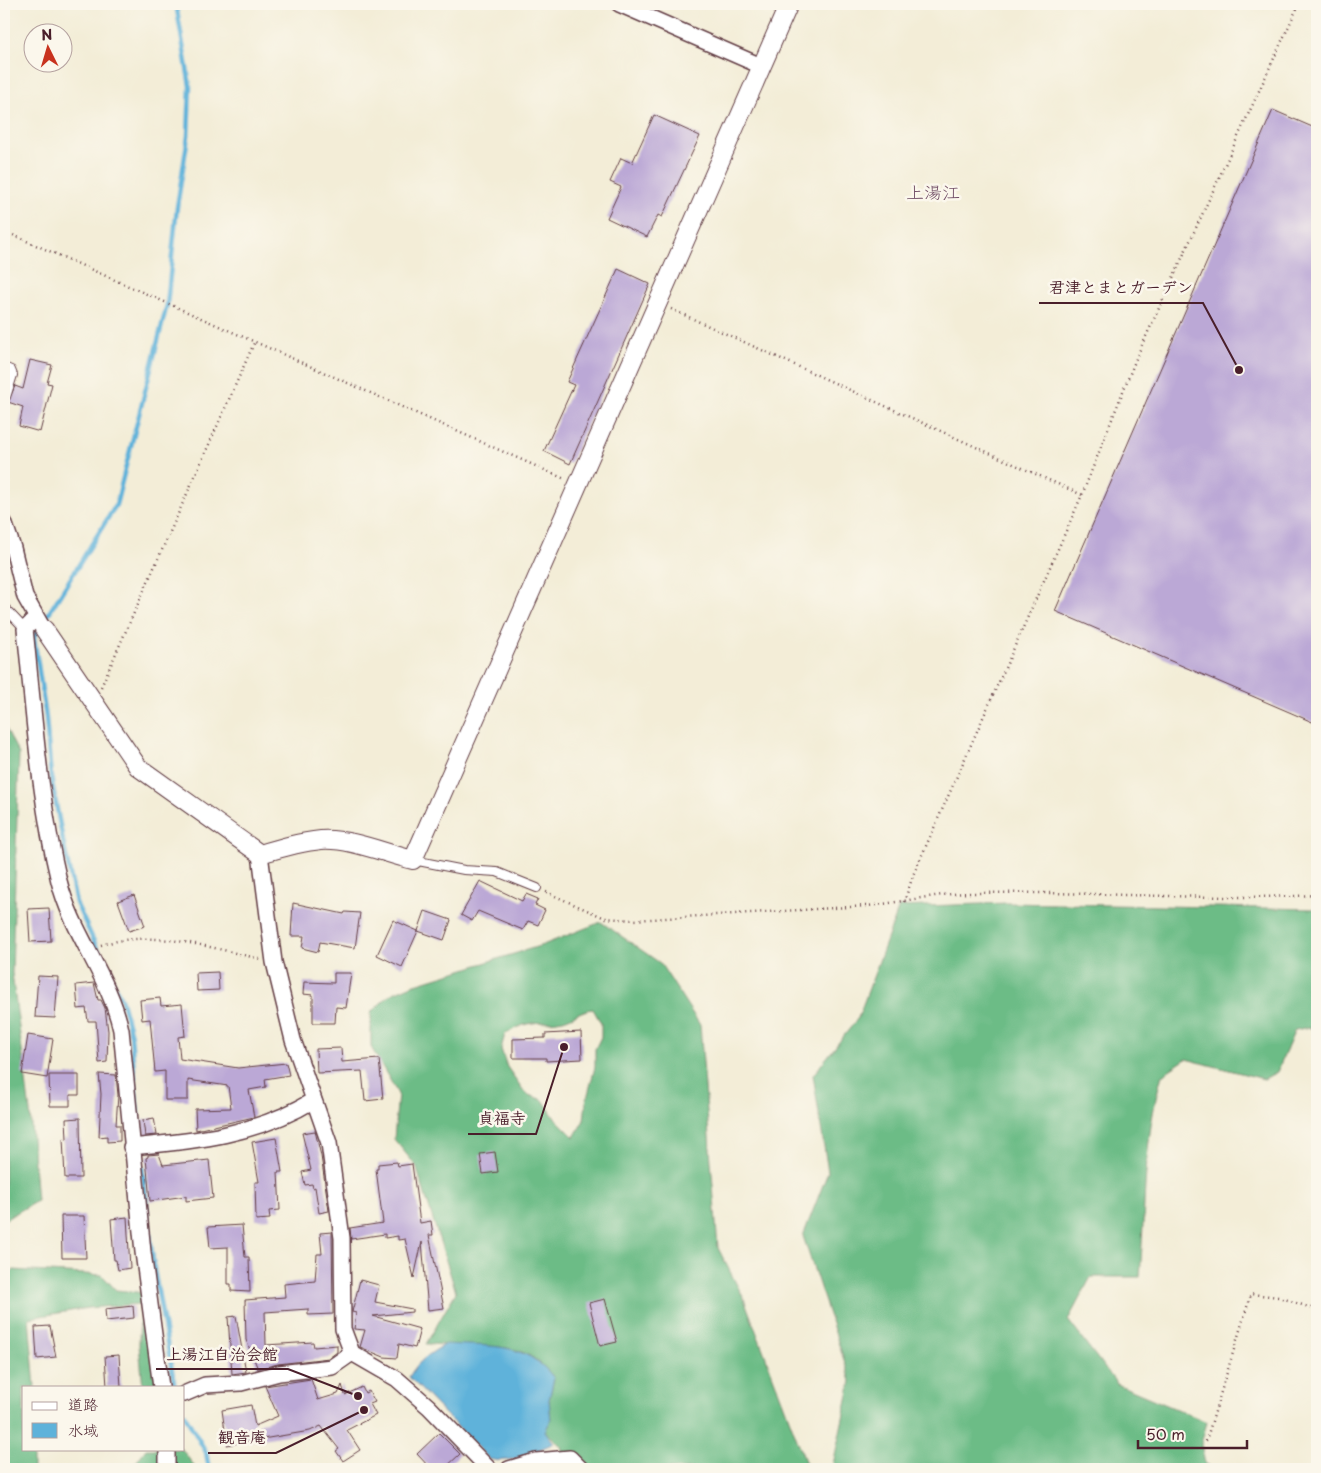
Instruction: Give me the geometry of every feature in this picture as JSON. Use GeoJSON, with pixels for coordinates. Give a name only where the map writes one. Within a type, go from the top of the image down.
{"type":"FeatureCollection","features":[{"type":"Feature","properties":{"kind":"street"},"geometry":{"type":"LineString","coordinates":[[619,4],[761,66]]}},
{"type":"Feature","properties":{"kind":"street"},"geometry":{"type":"LineString","coordinates":[[260,854],[287,845],[322,840],[351,843],[413,860],[789,4]]}},
{"type":"Feature","properties":{"kind":"street"},"geometry":{"type":"LineString","coordinates":[[4,522],[13,548],[25,598],[39,623],[138,768],[260,854],[274,962],[293,1040],[330,1143],[342,1238],[343,1328],[352,1353],[397,1378],[429,1407],[489,1469]]}},
{"type":"Feature","properties":{"kind":"street"},"geometry":{"type":"LineString","coordinates":[[39,623],[25,630],[44,793],[59,881],[72,922],[118,1014],[137,1146],[142,1252],[162,1386]]}},
{"type":"Feature","properties":{"kind":"street"},"geometry":{"type":"LineString","coordinates":[[137,1146],[224,1136],[293,1113],[314,1100]]}},
{"type":"Feature","properties":{"kind":"street"},"geometry":{"type":"LineString","coordinates":[[185,1394],[205,1385],[241,1383],[279,1373],[332,1367],[352,1353]]}},
{"type":"Feature","properties":{"kind":"street"},"geometry":{"type":"LineString","coordinates":[[167,1450],[167,1469]]}},
{"type":"Feature","properties":{"kind":"street"},"geometry":{"type":"LineString","coordinates":[[509,1469],[536,1461],[570,1458],[581,1469]]}},
{"type":"Feature","properties":{"kind":"lane"},"geometry":{"type":"LineString","coordinates":[[4,367],[11,370],[13,375],[6,397]]}},
{"type":"Feature","properties":{"kind":"lane"},"geometry":{"type":"LineString","coordinates":[[4,607],[25,630]]}},
{"type":"Feature","properties":{"kind":"lane"},"geometry":{"type":"LineString","coordinates":[[413,860],[464,870],[497,872],[536,888]]}},
{"type":"Feature","properties":{"kind":"path"},"geometry":{"type":"LineString","coordinates":[[904,902],[914,873],[1082,495],[1137,356],[1298,4]]}},
{"type":"Feature","properties":{"kind":"path"},"geometry":{"type":"LineString","coordinates":[[4,231],[579,485]]}},
{"type":"Feature","properties":{"kind":"path"},"geometry":{"type":"LineString","coordinates":[[659,303],[1082,495]]}},
{"type":"Feature","properties":{"kind":"path"},"geometry":{"type":"LineString","coordinates":[[94,703],[255,341]]}},
{"type":"Feature","properties":{"kind":"path"},"geometry":{"type":"LineString","coordinates":[[536,888],[575,907],[605,918],[634,920],[904,902],[923,896],[976,892],[1247,899],[1317,895]]}},
{"type":"Feature","properties":{"kind":"path"},"geometry":{"type":"LineString","coordinates":[[100,945],[122,938],[190,943],[274,962]]}},
{"type":"Feature","properties":{"kind":"path"},"geometry":{"type":"LineString","coordinates":[[1206,1441],[1251,1294],[1279,1297],[1317,1310]]}},
{"type":"Feature","properties":{"kind":"green space"},"geometry":{"type":"Polygon","coordinates":[[[4,725],[19,754],[12,973],[30,1112],[37,1201],[4,1220],[4,725]]]}},
{"type":"Feature","properties":{"kind":"green space"},"geometry":{"type":"Polygon","coordinates":[[[1007,903],[1317,909],[1317,1034],[1309,1027],[1295,1030],[1277,1072],[1264,1079],[1186,1059],[1162,1075],[1151,1124],[1148,1150],[1140,1277],[1091,1277],[1068,1320],[1117,1384],[1207,1422],[1201,1444],[1205,1464],[1214,1469],[832,1469],[851,1381],[803,1236],[828,1172],[813,1075],[858,1018],[899,907],[1007,903]]]}},
{"type":"Feature","properties":{"kind":"green space"},"geometry":{"type":"Polygon","coordinates":[[[601,922],[660,963],[700,1025],[718,1248],[744,1299],[808,1469],[566,1469],[561,1446],[545,1431],[551,1420],[549,1400],[554,1378],[544,1367],[535,1359],[516,1350],[494,1347],[426,1344],[456,1292],[416,1166],[394,1139],[398,1094],[371,1047],[371,1012],[391,994],[412,985],[543,945],[601,922]],[[593,1009],[563,1020],[527,1024],[505,1034],[501,1049],[507,1067],[526,1094],[543,1100],[554,1117],[574,1137],[584,1120],[586,1102],[595,1067],[595,1049],[601,1037],[601,1023],[593,1009]]]}},
{"type":"Feature","properties":{"kind":"green space"},"geometry":{"type":"Polygon","coordinates":[[[13,1270],[102,1275],[116,1290],[146,1293],[156,1386],[143,1386],[139,1345],[140,1304],[88,1308],[29,1318],[35,1386],[22,1386],[22,1450],[33,1450],[33,1469],[4,1469],[4,1279],[13,1270]]]}},
{"type":"Feature","properties":{"kind":"green space"},"geometry":{"type":"Polygon","coordinates":[[[145,1450],[183,1450],[196,1469],[131,1469],[145,1450]]]}},
{"type":"Feature","properties":{"kind":"water"},"geometry":{"type":"Polygon","coordinates":[[[446,1344],[505,1348],[531,1357],[543,1366],[554,1378],[549,1400],[551,1420],[545,1431],[554,1443],[514,1459],[489,1459],[409,1377],[416,1366],[446,1344]]]}},
{"type":"Feature","properties":{"kind":"building"},"geometry":{"type":"Polygon","coordinates":[[[1273,110],[1317,129],[1317,724],[1055,611],[1273,110]]]}},
{"type":"Feature","properties":{"kind":"building"},"geometry":{"type":"Polygon","coordinates":[[[654,115],[700,136],[662,217],[658,215],[647,237],[607,218],[621,187],[610,182],[621,158],[632,163],[654,115]]]}},
{"type":"Feature","properties":{"kind":"building"},"geometry":{"type":"Polygon","coordinates":[[[618,269],[650,284],[570,464],[544,451],[574,385],[567,382],[618,269]]]}},
{"type":"Feature","properties":{"kind":"building"},"geometry":{"type":"Polygon","coordinates":[[[30,360],[52,365],[47,383],[52,384],[40,432],[19,426],[23,407],[8,402],[15,386],[23,389],[30,360]]]}},
{"type":"Feature","properties":{"kind":"building"},"geometry":{"type":"Polygon","coordinates":[[[480,881],[522,901],[526,894],[538,899],[535,905],[545,910],[538,925],[528,921],[523,930],[478,911],[472,921],[461,915],[480,881]]]}},
{"type":"Feature","properties":{"kind":"building"},"geometry":{"type":"Polygon","coordinates":[[[134,895],[145,926],[129,931],[118,901],[134,895]]]}},
{"type":"Feature","properties":{"kind":"building"},"geometry":{"type":"Polygon","coordinates":[[[293,903],[344,914],[345,912],[360,913],[355,948],[320,942],[318,952],[302,948],[304,936],[291,936],[293,903]]]}},
{"type":"Feature","properties":{"kind":"building"},"geometry":{"type":"Polygon","coordinates":[[[49,908],[51,941],[30,942],[28,909],[49,908]]]}},
{"type":"Feature","properties":{"kind":"building"},"geometry":{"type":"Polygon","coordinates":[[[425,911],[451,920],[444,940],[418,931],[425,911]]]}},
{"type":"Feature","properties":{"kind":"building"},"geometry":{"type":"Polygon","coordinates":[[[393,920],[418,931],[402,967],[377,955],[393,920]]]}},
{"type":"Feature","properties":{"kind":"building"},"geometry":{"type":"Polygon","coordinates":[[[218,972],[219,990],[197,991],[196,973],[218,972]]]}},
{"type":"Feature","properties":{"kind":"building"},"geometry":{"type":"Polygon","coordinates":[[[334,973],[351,973],[346,1008],[336,1007],[335,1023],[313,1023],[313,995],[303,994],[304,982],[334,983],[334,973]]]}},
{"type":"Feature","properties":{"kind":"building"},"geometry":{"type":"Polygon","coordinates":[[[38,976],[58,977],[55,1018],[35,1017],[38,976]]]}},
{"type":"Feature","properties":{"kind":"building"},"geometry":{"type":"Polygon","coordinates":[[[94,983],[98,1000],[101,1000],[105,1008],[108,1031],[107,1062],[99,1063],[96,1021],[88,1021],[86,1008],[78,1009],[76,985],[94,983]]]}},
{"type":"Feature","properties":{"kind":"building"},"geometry":{"type":"Polygon","coordinates":[[[160,998],[161,1006],[182,1004],[185,1036],[178,1037],[180,1059],[238,1068],[286,1063],[289,1075],[265,1079],[266,1087],[249,1090],[254,1117],[196,1130],[195,1109],[231,1108],[228,1086],[188,1080],[188,1100],[165,1100],[165,1071],[155,1072],[150,1019],[142,1020],[140,1000],[160,998]]]}},
{"type":"Feature","properties":{"kind":"building"},"geometry":{"type":"Polygon","coordinates":[[[581,1032],[582,1059],[546,1061],[546,1058],[513,1058],[513,1039],[545,1038],[545,1034],[581,1032]]]}},
{"type":"Feature","properties":{"kind":"building"},"geometry":{"type":"Polygon","coordinates":[[[28,1035],[53,1039],[47,1078],[22,1074],[28,1035]]]}},
{"type":"Feature","properties":{"kind":"building"},"geometry":{"type":"Polygon","coordinates":[[[341,1048],[342,1062],[379,1059],[383,1099],[365,1101],[362,1071],[317,1073],[316,1049],[341,1048]]]}},
{"type":"Feature","properties":{"kind":"building"},"geometry":{"type":"Polygon","coordinates":[[[99,1074],[116,1075],[118,1095],[116,1125],[120,1125],[120,1141],[107,1142],[107,1136],[99,1137],[101,1094],[99,1074]]]}},
{"type":"Feature","properties":{"kind":"building"},"geometry":{"type":"Polygon","coordinates":[[[49,1075],[79,1075],[79,1095],[70,1095],[70,1106],[50,1106],[49,1075]]]}},
{"type":"Feature","properties":{"kind":"building"},"geometry":{"type":"Polygon","coordinates":[[[80,1118],[81,1178],[65,1178],[63,1138],[67,1139],[66,1119],[80,1118]]]}},
{"type":"Feature","properties":{"kind":"building"},"geometry":{"type":"Polygon","coordinates":[[[154,1118],[157,1135],[145,1136],[143,1120],[154,1118]]]}},
{"type":"Feature","properties":{"kind":"building"},"geometry":{"type":"Polygon","coordinates":[[[315,1131],[321,1156],[329,1211],[319,1213],[315,1187],[313,1188],[312,1184],[305,1185],[302,1172],[311,1170],[302,1133],[315,1131]]]}},
{"type":"Feature","properties":{"kind":"building"},"geometry":{"type":"Polygon","coordinates":[[[276,1138],[282,1172],[278,1172],[280,1210],[269,1211],[270,1219],[256,1220],[255,1182],[259,1182],[252,1142],[276,1138]]]}},
{"type":"Feature","properties":{"kind":"building"},"geometry":{"type":"Polygon","coordinates":[[[495,1152],[498,1172],[483,1174],[480,1154],[495,1152]]]}},
{"type":"Feature","properties":{"kind":"building"},"geometry":{"type":"Polygon","coordinates":[[[159,1154],[163,1165],[209,1160],[213,1198],[186,1201],[186,1196],[150,1201],[146,1158],[148,1155],[159,1154]]]}},
{"type":"Feature","properties":{"kind":"building"},"geometry":{"type":"Polygon","coordinates":[[[397,1162],[398,1166],[412,1164],[420,1223],[431,1221],[433,1235],[429,1235],[444,1308],[428,1310],[422,1242],[414,1278],[405,1239],[398,1240],[398,1236],[385,1238],[385,1234],[351,1239],[350,1228],[383,1223],[376,1169],[378,1169],[378,1164],[397,1162]]]}},
{"type":"Feature","properties":{"kind":"building"},"geometry":{"type":"Polygon","coordinates":[[[61,1216],[84,1216],[86,1258],[62,1258],[61,1216]]]}},
{"type":"Feature","properties":{"kind":"building"},"geometry":{"type":"Polygon","coordinates":[[[127,1217],[130,1268],[118,1270],[116,1260],[114,1260],[111,1219],[127,1217]]]}},
{"type":"Feature","properties":{"kind":"building"},"geometry":{"type":"Polygon","coordinates":[[[242,1225],[245,1257],[249,1257],[250,1292],[231,1291],[231,1284],[228,1284],[228,1247],[210,1248],[208,1227],[242,1225]]]}},
{"type":"Feature","properties":{"kind":"building"},"geometry":{"type":"Polygon","coordinates":[[[332,1232],[333,1314],[308,1315],[308,1309],[265,1312],[266,1345],[313,1342],[314,1347],[337,1345],[337,1352],[329,1358],[278,1364],[258,1369],[246,1340],[245,1300],[285,1297],[284,1284],[315,1281],[317,1254],[322,1254],[320,1233],[332,1232]]]}},
{"type":"Feature","properties":{"kind":"building"},"geometry":{"type":"Polygon","coordinates":[[[360,1280],[379,1285],[375,1302],[412,1309],[412,1312],[373,1316],[420,1329],[415,1348],[399,1344],[397,1358],[384,1357],[360,1347],[365,1330],[354,1329],[356,1313],[352,1312],[360,1280]]]}},
{"type":"Feature","properties":{"kind":"building"},"geometry":{"type":"Polygon","coordinates":[[[605,1299],[617,1342],[600,1346],[589,1303],[605,1299]]]}},
{"type":"Feature","properties":{"kind":"building"},"geometry":{"type":"Polygon","coordinates":[[[133,1306],[134,1318],[106,1321],[105,1309],[133,1306]]]}},
{"type":"Feature","properties":{"kind":"building"},"geometry":{"type":"Polygon","coordinates":[[[236,1316],[246,1372],[232,1374],[228,1317],[236,1316]]]}},
{"type":"Feature","properties":{"kind":"building"},"geometry":{"type":"Polygon","coordinates":[[[50,1326],[56,1357],[37,1359],[35,1327],[50,1326]]]}},
{"type":"Feature","properties":{"kind":"building"},"geometry":{"type":"Polygon","coordinates":[[[119,1355],[121,1386],[107,1386],[105,1356],[119,1355]]]}},
{"type":"Feature","properties":{"kind":"building"},"geometry":{"type":"Polygon","coordinates":[[[311,1379],[318,1400],[338,1394],[342,1385],[345,1395],[362,1387],[365,1393],[369,1391],[375,1402],[370,1404],[376,1415],[347,1430],[360,1450],[343,1461],[336,1451],[339,1449],[321,1426],[310,1431],[227,1445],[222,1410],[251,1405],[255,1426],[278,1416],[265,1386],[311,1379]]]}},
{"type":"Feature","properties":{"kind":"building"},"geometry":{"type":"Polygon","coordinates":[[[439,1433],[460,1454],[444,1469],[431,1469],[417,1454],[439,1433]]]}},
{"type":"Feature","properties":{"kind":"waterway"},"geometry":{"type":"LineString","coordinates":[[140,1143],[131,1035],[122,1001],[76,903],[63,841],[51,777],[46,718],[34,637],[116,505],[167,305],[177,207],[188,136],[190,86],[176,4]]}},
{"type":"Feature","properties":{"kind":"waterway"},"geometry":{"type":"LineString","coordinates":[[142,1168],[154,1269],[175,1386]]}},
{"type":"Feature","properties":{"kind":"waterway"},"geometry":{"type":"LineString","coordinates":[[185,1416],[206,1452],[209,1469]]}},
{"type":"Feature","properties":{"kind":"place","name":"君津とまとガーデン"},"geometry":{"type":"Point","coordinates":[1239,370]}},
{"type":"Feature","properties":{"kind":"place","name":"貞福寺"},"geometry":{"type":"Point","coordinates":[564,1047]}},
{"type":"Feature","properties":{"kind":"place","name":"上湯江自治会館"},"geometry":{"type":"Point","coordinates":[358,1396]}},
{"type":"Feature","properties":{"kind":"place","name":"観音庵"},"geometry":{"type":"Point","coordinates":[364,1410]}},
{"type":"Feature","properties":{"kind":"district","name":"上湯江"},"geometry":{"type":"Point","coordinates":[933,193]}}]}
